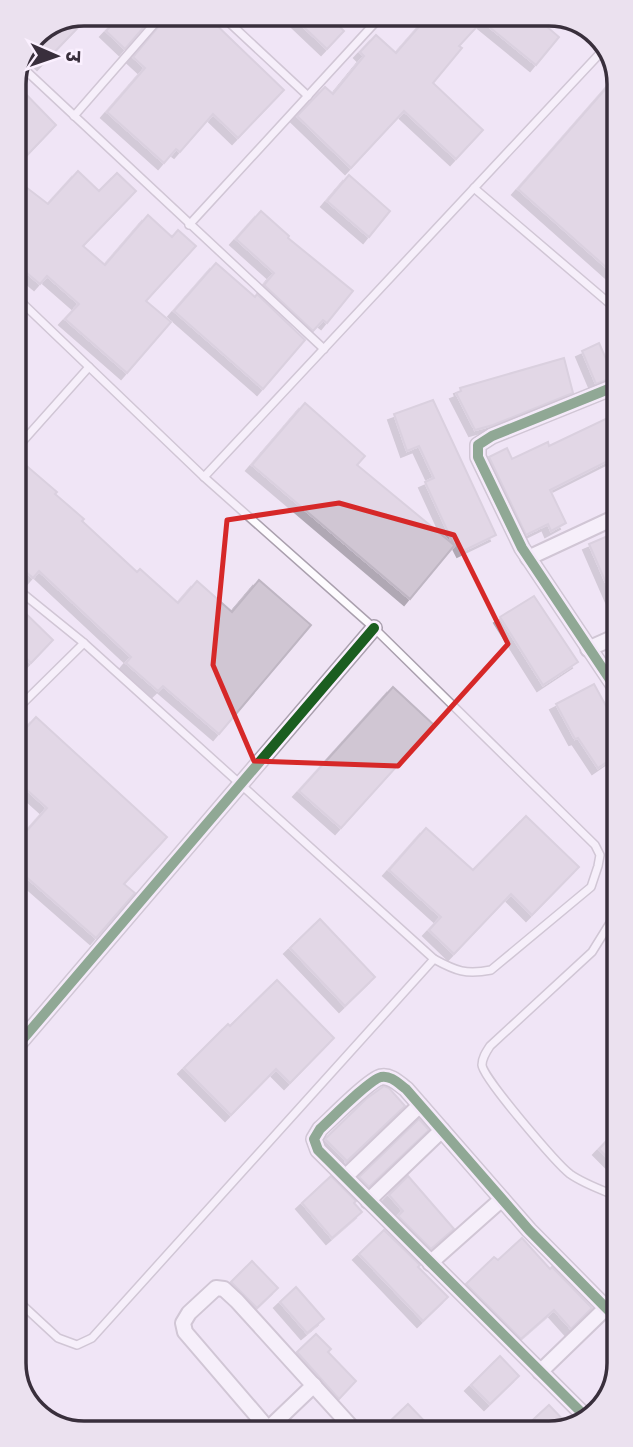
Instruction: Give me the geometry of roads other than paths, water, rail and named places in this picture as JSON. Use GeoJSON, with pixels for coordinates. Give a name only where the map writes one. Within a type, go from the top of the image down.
{"type":"FeatureCollection","features":[{"type":"Feature","properties":{"kind":"street"},"geometry":{"type":"LineString","coordinates":[[607,390],[492,436],[478,445],[478,457],[528,558],[607,676]]}},
{"type":"Feature","properties":{"kind":"street"},"geometry":{"type":"LineString","coordinates":[[528,558],[607,522]]}},
{"type":"Feature","properties":{"kind":"street"},"geometry":{"type":"LineString","coordinates":[[26,1035],[374,628]]}},
{"type":"Feature","properties":{"kind":"street"},"geometry":{"type":"LineString","coordinates":[[588,649],[607,640]]}},
{"type":"Feature","properties":{"kind":"street"},"geometry":{"type":"LineString","coordinates":[[540,1372],[606,1308],[502,1199],[406,1089],[391,1078],[380,1077],[320,1129],[314,1139],[318,1150],[430,1263],[540,1372],[580,1411]]}},
{"type":"Feature","properties":{"kind":"street"},"geometry":{"type":"LineString","coordinates":[[345,1177],[420,1105]]}},
{"type":"Feature","properties":{"kind":"street"},"geometry":{"type":"LineString","coordinates":[[368,1201],[442,1130]]}},
{"type":"Feature","properties":{"kind":"street"},"geometry":{"type":"LineString","coordinates":[[430,1263],[502,1199]]}},
{"type":"Feature","properties":{"kind":"street"},"geometry":{"type":"LineString","coordinates":[[261,1421],[185,1332],[183,1322],[216,1287],[224,1289],[346,1421]]}},
{"type":"Feature","properties":{"kind":"street"},"geometry":{"type":"LineString","coordinates":[[278,1421],[314,1385]]}},
{"type":"Feature","properties":{"kind":"lane"},"geometry":{"type":"LineString","coordinates":[[190,225],[372,26]]}},
{"type":"Feature","properties":{"kind":"lane"},"geometry":{"type":"LineString","coordinates":[[74,116],[152,27]]}},
{"type":"Feature","properties":{"kind":"lane"},"geometry":{"type":"LineString","coordinates":[[234,27],[308,96]]}},
{"type":"Feature","properties":{"kind":"lane"},"geometry":{"type":"LineString","coordinates":[[204,477],[598,55]]}},
{"type":"Feature","properties":{"kind":"lane"},"geometry":{"type":"LineString","coordinates":[[27,73],[324,349]]}},
{"type":"Feature","properties":{"kind":"lane"},"geometry":{"type":"LineString","coordinates":[[474,188],[607,301]]}},
{"type":"Feature","properties":{"kind":"lane"},"geometry":{"type":"LineString","coordinates":[[26,307],[204,477],[374,628],[595,845],[600,855],[591,887],[491,970],[477,973],[457,972],[434,959],[85,643],[26,597]]}},
{"type":"Feature","properties":{"kind":"lane"},"geometry":{"type":"LineString","coordinates":[[26,438],[89,367]]}},
{"type":"Feature","properties":{"kind":"lane"},"geometry":{"type":"LineString","coordinates":[[26,700],[85,643]]}},
{"type":"Feature","properties":{"kind":"lane"},"geometry":{"type":"LineString","coordinates":[[607,928],[592,952],[490,1046],[484,1055],[482,1066],[492,1086],[568,1172],[586,1184],[607,1193]]}},
{"type":"Feature","properties":{"kind":"lane"},"geometry":{"type":"LineString","coordinates":[[26,1308],[58,1338],[77,1345],[92,1338],[434,959]]}}]}
